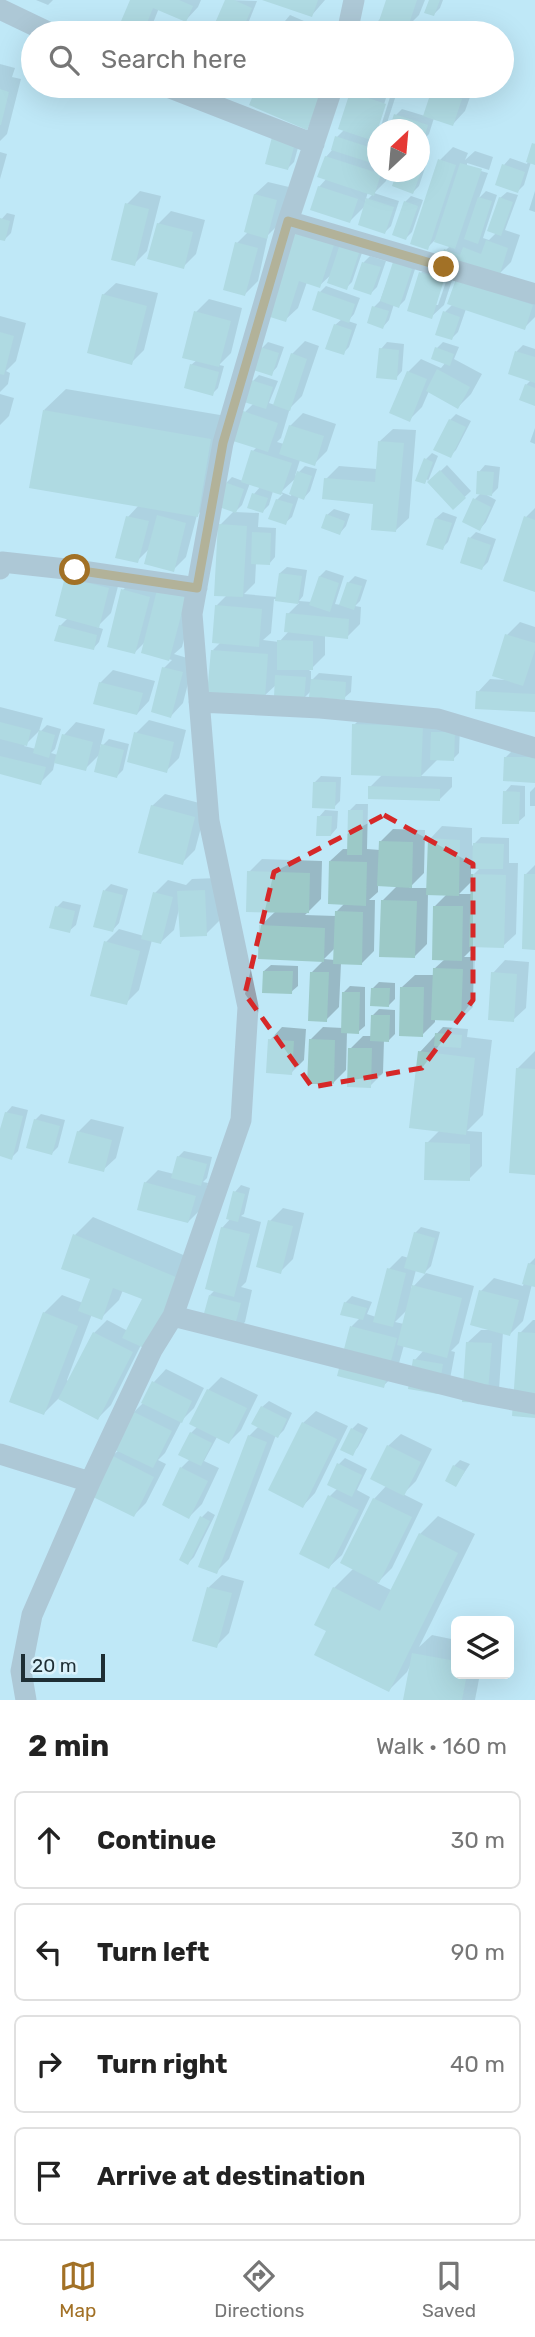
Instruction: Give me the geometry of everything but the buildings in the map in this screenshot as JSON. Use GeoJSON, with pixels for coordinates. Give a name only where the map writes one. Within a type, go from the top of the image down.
{"type":"FeatureCollection","features":[{"type":"Feature","properties":{"kind":"street"},"geometry":{"type":"LineString","coordinates":[[350,21],[354,0]]}},
{"type":"Feature","properties":{"kind":"street"},"geometry":{"type":"LineString","coordinates":[[0,9],[25,21]]}},
{"type":"Feature","properties":{"kind":"street"},"geometry":{"type":"LineString","coordinates":[[196,98],[314,144]]}},
{"type":"Feature","properties":{"kind":"street"},"geometry":{"type":"LineString","coordinates":[[26,1700],[21,1671],[32,1615],[152,1350],[173,1316],[241,1120],[248,1007],[209,821],[192,614],[223,443],[288,221],[329,98]]}},
{"type":"Feature","properties":{"kind":"street"},"geometry":{"type":"LineString","coordinates":[[288,221],[535,294]]}},
{"type":"Feature","properties":{"kind":"street"},"geometry":{"type":"LineString","coordinates":[[0,569],[2,562],[197,588]]}},
{"type":"Feature","properties":{"kind":"street"},"geometry":{"type":"LineString","coordinates":[[199,702],[320,708],[438,719],[535,748]]}},
{"type":"Feature","properties":{"kind":"street"},"geometry":{"type":"LineString","coordinates":[[173,1316],[481,1394],[535,1404]]}},
{"type":"Feature","properties":{"kind":"street"},"geometry":{"type":"LineString","coordinates":[[0,1454],[90,1482]]}},
{"type":"Feature","properties":{"kind":"highlighted area"},"geometry":{"type":"Polygon","coordinates":[[[384,815],[473,864],[473,1000],[422,1068],[312,1087],[245,994],[274,872],[384,815]]]}},
{"type":"Feature","properties":{"kind":"route"},"geometry":{"type":"LineString","coordinates":[[75,570],[197,588],[223,443],[288,221],[444,267]]}}]}
